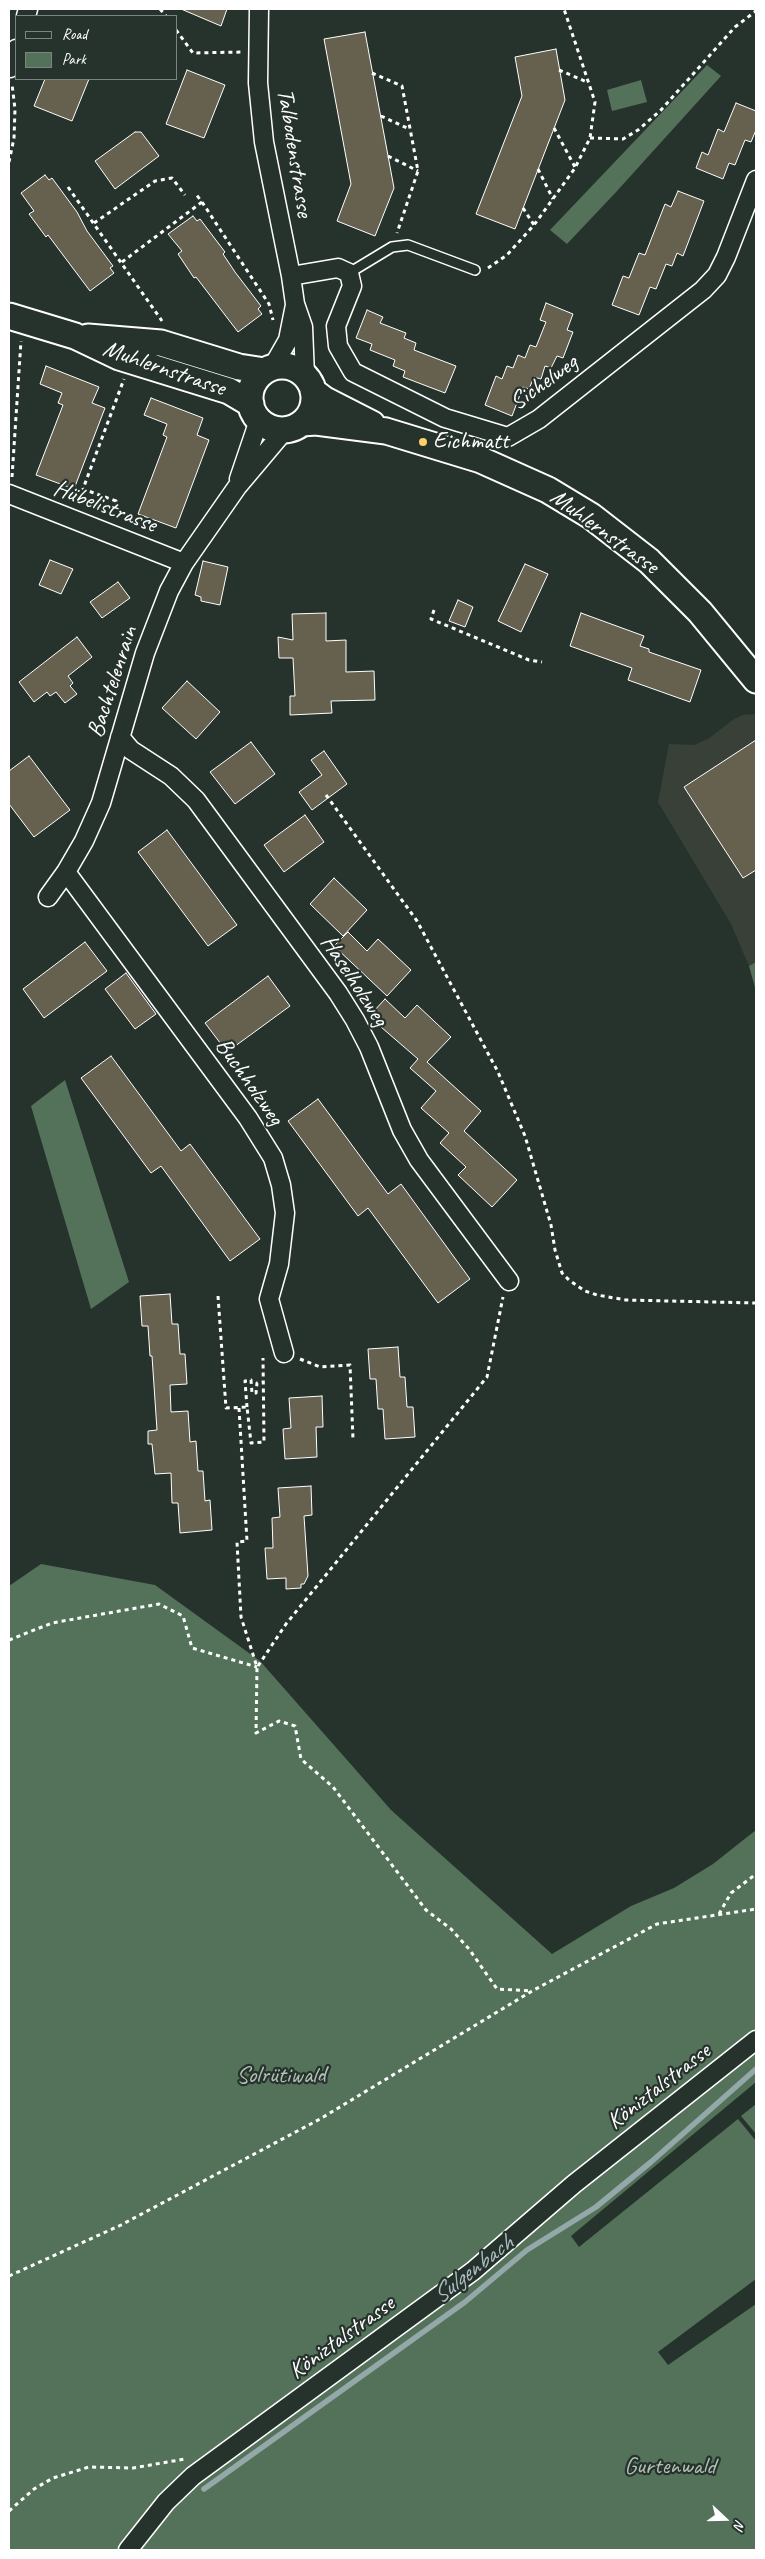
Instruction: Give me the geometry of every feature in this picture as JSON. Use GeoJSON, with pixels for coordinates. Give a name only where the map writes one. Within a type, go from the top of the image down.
{"type":"FeatureCollection","features":[{"type":"Feature","properties":{"kind":"street","name":"Talbodenstrasse"},"geometry":{"type":"LineString","coordinates":[[259,9],[258,52],[264,142],[292,276],[295,304],[303,327],[309,383]]}},
{"type":"Feature","properties":{"kind":"street"},"geometry":{"type":"LineString","coordinates":[[10,68],[15,52]]}},
{"type":"Feature","properties":{"kind":"street","name":"Sichelweg"},"geometry":{"type":"LineString","coordinates":[[348,273],[352,286],[336,326],[338,346],[353,372],[446,418],[508,438],[539,419],[703,290],[717,275],[726,257],[756,180]]}},
{"type":"Feature","properties":{"kind":"street"},"geometry":{"type":"LineString","coordinates":[[292,276],[338,268],[348,273]]}},
{"type":"Feature","properties":{"kind":"street","name":"Talbodenstrasse"},"geometry":{"type":"LineString","coordinates":[[268,370],[288,340],[295,304]]}},
{"type":"Feature","properties":{"kind":"street","name":"Muhlernstrasse"},"geometry":{"type":"LineString","coordinates":[[9,316],[75,336],[119,357],[229,391],[255,412],[270,428],[294,427],[316,422],[386,431],[450,450],[502,469],[548,490],[591,516],[643,556],[684,594],[728,643],[756,680]]}},
{"type":"Feature","properties":{"kind":"street","name":"Muhlernstrasse"},"geometry":{"type":"LineString","coordinates":[[75,336],[161,343],[252,370],[290,367],[325,400],[386,431]]}},
{"type":"Feature","properties":{"kind":"street","name":"Muhlernstrasse"},"geometry":{"type":"LineString","coordinates":[[255,412],[253,386],[268,370]]}},
{"type":"Feature","properties":{"kind":"street"},"geometry":{"type":"LineString","coordinates":[[294,427],[312,410],[309,383]]}},
{"type":"Feature","properties":{"kind":"street","name":"Bachtelenrain"},"geometry":{"type":"LineString","coordinates":[[237,487],[255,412]]}},
{"type":"Feature","properties":{"kind":"street","name":"Bachtelenrain"},"geometry":{"type":"LineString","coordinates":[[48,897],[66,872],[84,841],[101,803],[145,652],[169,591],[184,563],[237,487],[294,427]]}},
{"type":"Feature","properties":{"kind":"street","name":"Hübelistrasse"},"geometry":{"type":"LineString","coordinates":[[10,495],[184,563]]}},
{"type":"Feature","properties":{"kind":"street","name":"Haselholzweg"},"geometry":{"type":"LineString","coordinates":[[120,737],[131,750],[171,776],[196,800],[332,986],[362,1034],[402,1130],[420,1160],[509,1281]]}},
{"type":"Feature","properties":{"kind":"street","name":"Buchholzweg"},"geometry":{"type":"LineString","coordinates":[[66,872],[248,1118],[272,1158],[281,1185],[285,1213],[279,1264],[269,1299],[284,1352]]}},
{"type":"Feature","properties":{"kind":"street","name":"Köniztalstrasse"},"geometry":{"type":"LineString","coordinates":[[128,2550],[166,2502],[193,2476],[473,2271],[574,2184],[756,2040]]}},
{"type":"Feature","properties":{"kind":"lane"},"geometry":{"type":"LineString","coordinates":[[348,273],[392,247],[408,245],[475,270]]}},
{"type":"Feature","properties":{"kind":"path"},"geometry":{"type":"LineString","coordinates":[[475,270],[490,268],[507,255],[553,200],[575,168],[590,138],[595,102],[564,9]]}},
{"type":"Feature","properties":{"kind":"path"},"geometry":{"type":"LineString","coordinates":[[590,138],[623,140],[638,130],[661,110],[735,27],[756,11]]}},
{"type":"Feature","properties":{"kind":"path"},"geometry":{"type":"LineString","coordinates":[[178,33],[193,53],[258,52]]}},
{"type":"Feature","properties":{"kind":"path"},"geometry":{"type":"LineString","coordinates":[[9,162],[14,138],[10,68]]}},
{"type":"Feature","properties":{"kind":"path"},"geometry":{"type":"LineString","coordinates":[[560,70],[588,82]]}},
{"type":"Feature","properties":{"kind":"path"},"geometry":{"type":"LineString","coordinates":[[372,72],[402,86],[408,128],[418,171],[392,247]]}},
{"type":"Feature","properties":{"kind":"path"},"geometry":{"type":"LineString","coordinates":[[381,116],[408,128]]}},
{"type":"Feature","properties":{"kind":"path"},"geometry":{"type":"LineString","coordinates":[[554,128],[575,168]]}},
{"type":"Feature","properties":{"kind":"path"},"geometry":{"type":"LineString","coordinates":[[388,156],[418,171]]}},
{"type":"Feature","properties":{"kind":"path"},"geometry":{"type":"LineString","coordinates":[[538,169],[553,200]]}},
{"type":"Feature","properties":{"kind":"path"},"geometry":{"type":"LineString","coordinates":[[94,223],[156,181],[172,178],[185,195]]}},
{"type":"Feature","properties":{"kind":"path"},"geometry":{"type":"LineString","coordinates":[[68,187],[166,327]]}},
{"type":"Feature","properties":{"kind":"path"},"geometry":{"type":"LineString","coordinates":[[195,193],[269,304],[275,329]]}},
{"type":"Feature","properties":{"kind":"path"},"geometry":{"type":"LineString","coordinates":[[122,262],[202,202]]}},
{"type":"Feature","properties":{"kind":"path"},"geometry":{"type":"LineString","coordinates":[[523,208],[534,224]]}},
{"type":"Feature","properties":{"kind":"path"},"geometry":{"type":"LineString","coordinates":[[10,495],[21,340]]}},
{"type":"Feature","properties":{"kind":"path"},"geometry":{"type":"LineString","coordinates":[[105,532],[116,501],[83,490],[126,371]]}},
{"type":"Feature","properties":{"kind":"path"},"geometry":{"type":"LineString","coordinates":[[434,610],[431,619],[529,660],[542,662]]}},
{"type":"Feature","properties":{"kind":"path"},"geometry":{"type":"LineString","coordinates":[[326,795],[417,921],[498,1072],[525,1136],[562,1273],[586,1291],[619,1299],[756,1303]]}},
{"type":"Feature","properties":{"kind":"path"},"geometry":{"type":"LineString","coordinates":[[257,1667],[286,1624],[487,1377],[504,1292],[509,1281]]}},
{"type":"Feature","properties":{"kind":"path"},"geometry":{"type":"LineString","coordinates":[[218,1296],[226,1408],[247,1407]]}},
{"type":"Feature","properties":{"kind":"path"},"geometry":{"type":"LineString","coordinates":[[263,1358],[264,1442],[252,1443],[245,1381],[251,1380],[252,1393],[256,1393],[256,1383],[263,1382]]}},
{"type":"Feature","properties":{"kind":"path"},"geometry":{"type":"LineString","coordinates":[[320,1367],[350,1365],[353,1439]]}},
{"type":"Feature","properties":{"kind":"path"},"geometry":{"type":"LineString","coordinates":[[238,1408],[247,1541],[237,1542],[241,1617],[257,1667],[256,1733],[279,1721],[295,1726],[301,1759],[333,1787],[426,1910],[451,1929],[469,1949],[497,1989],[532,1991]]}},
{"type":"Feature","properties":{"kind":"path"},"geometry":{"type":"LineString","coordinates":[[9,1640],[52,1623],[159,1604],[183,1616],[192,1648],[257,1667]]}},
{"type":"Feature","properties":{"kind":"path"},"geometry":{"type":"LineString","coordinates":[[718,1915],[731,1893],[756,1874]]}},
{"type":"Feature","properties":{"kind":"path"},"geometry":{"type":"LineString","coordinates":[[9,2276],[121,2225],[320,2120],[532,1991],[657,1924],[756,1909]]}},
{"type":"Feature","properties":{"kind":"path"},"geometry":{"type":"LineString","coordinates":[[9,2511],[34,2489],[53,2478],[89,2467],[133,2468],[188,2458]]}},
{"type":"Feature","properties":{"kind":"shaded area"},"geometry":{"type":"Polygon","coordinates":[[[756,714],[756,962],[749,966],[731,924],[658,802],[669,744],[694,745],[708,739],[734,719],[743,715],[756,714]]]}},
{"type":"Feature","properties":{"kind":"green space"},"geometry":{"type":"Polygon","coordinates":[[[707,65],[721,76],[567,244],[550,230],[707,65]]]}},
{"type":"Feature","properties":{"kind":"green space"},"geometry":{"type":"Polygon","coordinates":[[[641,80],[647,102],[612,111],[607,90],[641,80]]]}},
{"type":"Feature","properties":{"kind":"green space"},"geometry":{"type":"Polygon","coordinates":[[[756,962],[756,991],[749,966],[756,962]]]}},
{"type":"Feature","properties":{"kind":"green space"},"geometry":{"type":"Polygon","coordinates":[[[65,1080],[129,1282],[91,1309],[31,1106],[65,1080]]]}},
{"type":"Feature","properties":{"kind":"green space","name":"Solrütiwald"},"geometry":{"type":"Polygon","coordinates":[[[41,1564],[155,1585],[260,1661],[391,1810],[552,1954],[631,1906],[674,1888],[713,1864],[756,1830],[756,2082],[571,2236],[579,2247],[738,2119],[756,2141],[756,2279],[658,2352],[668,2365],[756,2304],[756,2550],[9,2550],[9,1586],[41,1564]]]}},
{"type":"Feature","properties":{"kind":"green space"},"geometry":{"type":"Polygon","coordinates":[[[756,2104],[756,2134],[741,2116],[756,2104]]]}},
{"type":"Feature","properties":{"kind":"building"},"geometry":{"type":"Polygon","coordinates":[[[181,9],[227,9],[221,26],[181,9]]]}},
{"type":"Feature","properties":{"kind":"building"},"geometry":{"type":"Polygon","coordinates":[[[365,32],[394,188],[375,236],[337,221],[351,184],[324,39],[365,32]]]}},
{"type":"Feature","properties":{"kind":"building"},"geometry":{"type":"Polygon","coordinates":[[[556,49],[565,100],[515,229],[476,214],[522,96],[515,57],[556,49]]]}},
{"type":"Feature","properties":{"kind":"building"},"geometry":{"type":"Polygon","coordinates":[[[187,70],[225,85],[204,138],[166,124],[187,70]]]}},
{"type":"Feature","properties":{"kind":"building"},"geometry":{"type":"Polygon","coordinates":[[[45,80],[89,80],[72,121],[34,106],[45,80]]]}},
{"type":"Feature","properties":{"kind":"building"},"geometry":{"type":"Polygon","coordinates":[[[736,103],[756,111],[756,130],[751,142],[745,140],[735,165],[729,163],[723,179],[696,168],[702,152],[708,155],[718,129],[724,132],[736,103]]]}},
{"type":"Feature","properties":{"kind":"building"},"geometry":{"type":"Polygon","coordinates":[[[135,132],[141,132],[159,156],[115,189],[95,161],[135,132]]]}},
{"type":"Feature","properties":{"kind":"building"},"geometry":{"type":"Polygon","coordinates":[[[45,175],[49,180],[52,178],[113,266],[110,268],[114,273],[90,291],[48,235],[46,237],[29,214],[34,211],[21,193],[45,175]]]}},
{"type":"Feature","properties":{"kind":"building"},"geometry":{"type":"Polygon","coordinates":[[[678,191],[704,201],[683,256],[677,253],[672,266],[666,264],[656,289],[650,287],[639,315],[612,305],[623,276],[629,278],[639,253],[645,255],[665,204],[671,207],[678,191]]]}},
{"type":"Feature","properties":{"kind":"building"},"geometry":{"type":"Polygon","coordinates":[[[193,216],[197,221],[200,219],[225,252],[223,254],[235,272],[261,306],[258,309],[262,314],[238,332],[196,277],[194,278],[178,254],[182,251],[168,234],[193,216]]]}},
{"type":"Feature","properties":{"kind":"building"},"geometry":{"type":"Polygon","coordinates":[[[546,303],[573,314],[567,330],[573,332],[563,358],[557,356],[551,368],[545,366],[541,379],[534,377],[529,389],[523,387],[512,416],[485,405],[496,376],[502,379],[507,366],[513,368],[518,355],[525,358],[530,345],[536,347],[546,322],[540,320],[546,303]]]}},
{"type":"Feature","properties":{"kind":"building"},"geometry":{"type":"Polygon","coordinates":[[[367,310],[383,317],[380,323],[406,333],[404,338],[416,343],[414,350],[456,366],[445,393],[403,377],[405,371],[393,366],[395,360],[370,350],[372,344],[356,338],[367,310]]]}},
{"type":"Feature","properties":{"kind":"building"},"geometry":{"type":"Polygon","coordinates":[[[46,366],[99,387],[92,403],[105,408],[74,489],[36,475],[63,405],[58,403],[62,393],[40,384],[46,366]]]}},
{"type":"Feature","properties":{"kind":"building"},"geometry":{"type":"Polygon","coordinates":[[[151,398],[203,418],[197,435],[209,440],[176,528],[138,514],[167,437],[163,435],[167,424],[144,415],[151,398]]]}},
{"type":"Feature","properties":{"kind":"building"},"geometry":{"type":"Polygon","coordinates":[[[50,560],[73,569],[61,594],[39,585],[50,560]]]}},
{"type":"Feature","properties":{"kind":"building"},"geometry":{"type":"Polygon","coordinates":[[[203,561],[228,567],[220,605],[201,601],[201,597],[195,595],[203,561]]]}},
{"type":"Feature","properties":{"kind":"building"},"geometry":{"type":"Polygon","coordinates":[[[525,564],[548,574],[521,632],[498,621],[525,564]]]}},
{"type":"Feature","properties":{"kind":"building"},"geometry":{"type":"Polygon","coordinates":[[[118,582],[130,598],[102,618],[90,602],[118,582]]]}},
{"type":"Feature","properties":{"kind":"building"},"geometry":{"type":"Polygon","coordinates":[[[458,600],[473,607],[465,627],[449,621],[458,600]]]}},
{"type":"Feature","properties":{"kind":"building"},"geometry":{"type":"Polygon","coordinates":[[[326,613],[326,641],[346,640],[346,672],[374,671],[375,700],[331,701],[332,713],[290,715],[290,696],[295,696],[293,658],[279,658],[278,637],[293,640],[292,614],[326,613]]]}},
{"type":"Feature","properties":{"kind":"building"},"geometry":{"type":"Polygon","coordinates":[[[581,613],[644,636],[640,646],[649,649],[649,652],[701,670],[690,702],[628,680],[632,668],[570,646],[581,613]]]}},
{"type":"Feature","properties":{"kind":"building"},"geometry":{"type":"Polygon","coordinates":[[[77,637],[92,657],[68,676],[73,683],[70,686],[77,694],[65,703],[56,692],[50,696],[47,692],[34,702],[19,682],[77,637]]]}},
{"type":"Feature","properties":{"kind":"building"},"geometry":{"type":"Polygon","coordinates":[[[187,681],[220,712],[196,739],[162,708],[187,681]]]}},
{"type":"Feature","properties":{"kind":"building"},"geometry":{"type":"Polygon","coordinates":[[[756,740],[756,870],[743,878],[684,787],[756,740]]]}},
{"type":"Feature","properties":{"kind":"building"},"geometry":{"type":"Polygon","coordinates":[[[251,742],[275,774],[235,804],[210,772],[251,742]]]}},
{"type":"Feature","properties":{"kind":"building"},"geometry":{"type":"Polygon","coordinates":[[[324,751],[347,784],[312,810],[299,792],[322,775],[311,760],[324,751]]]}},
{"type":"Feature","properties":{"kind":"building"},"geometry":{"type":"Polygon","coordinates":[[[29,756],[70,810],[34,837],[9,804],[9,771],[29,756]]]}},
{"type":"Feature","properties":{"kind":"building"},"geometry":{"type":"Polygon","coordinates":[[[305,815],[324,842],[284,872],[264,845],[305,815]]]}},
{"type":"Feature","properties":{"kind":"building"},"geometry":{"type":"Polygon","coordinates":[[[167,830],[237,925],[208,946],[138,852],[167,830]]]}},
{"type":"Feature","properties":{"kind":"building"},"geometry":{"type":"Polygon","coordinates":[[[334,878],[367,910],[343,936],[310,904],[334,878]]]}},
{"type":"Feature","properties":{"kind":"building"},"geometry":{"type":"Polygon","coordinates":[[[348,932],[367,951],[378,939],[411,970],[387,996],[334,946],[348,932]]]}},
{"type":"Feature","properties":{"kind":"building"},"geometry":{"type":"Polygon","coordinates":[[[85,942],[107,971],[44,1018],[23,989],[85,942]]]}},
{"type":"Feature","properties":{"kind":"building"},"geometry":{"type":"Polygon","coordinates":[[[126,973],[156,1014],[135,1029],[105,989],[126,973]]]}},
{"type":"Feature","properties":{"kind":"building"},"geometry":{"type":"Polygon","coordinates":[[[268,976],[290,1006],[227,1052],[205,1023],[268,976]]]}},
{"type":"Feature","properties":{"kind":"building"},"geometry":{"type":"Polygon","coordinates":[[[385,999],[405,1018],[417,1005],[451,1037],[427,1062],[481,1111],[464,1131],[517,1180],[492,1207],[458,1175],[466,1167],[440,1143],[449,1133],[421,1108],[436,1091],[410,1068],[418,1059],[381,1027],[385,1023],[373,1012],[385,999]]]}},
{"type":"Feature","properties":{"kind":"building"},"geometry":{"type":"Polygon","coordinates":[[[111,1056],[181,1151],[190,1144],[260,1239],[230,1261],[161,1166],[151,1173],[81,1078],[111,1056]]]}},
{"type":"Feature","properties":{"kind":"building"},"geometry":{"type":"Polygon","coordinates":[[[318,1099],[388,1194],[401,1184],[470,1279],[438,1303],[368,1208],[358,1216],[288,1121],[318,1099]]]}},
{"type":"Feature","properties":{"kind":"building"},"geometry":{"type":"Polygon","coordinates":[[[170,1294],[172,1324],[178,1324],[180,1354],[185,1354],[187,1384],[170,1385],[171,1412],[188,1411],[190,1442],[196,1441],[198,1471],[203,1471],[205,1501],[210,1500],[212,1530],[180,1533],[178,1503],[172,1503],[171,1473],[155,1474],[152,1444],[148,1444],[148,1431],[157,1430],[152,1356],[150,1356],[148,1326],[142,1326],[140,1296],[170,1294]]]}},
{"type":"Feature","properties":{"kind":"building"},"geometry":{"type":"Polygon","coordinates":[[[398,1347],[400,1377],[405,1377],[407,1407],[413,1407],[415,1437],[385,1439],[383,1409],[378,1409],[376,1379],[370,1379],[368,1349],[398,1347]]]}},
{"type":"Feature","properties":{"kind":"building"},"geometry":{"type":"Polygon","coordinates":[[[322,1396],[323,1427],[316,1427],[317,1457],[285,1459],[283,1429],[291,1428],[289,1398],[322,1396]]]}},
{"type":"Feature","properties":{"kind":"building"},"geometry":{"type":"Polygon","coordinates":[[[311,1486],[312,1515],[304,1516],[308,1576],[304,1584],[301,1584],[301,1588],[286,1589],[286,1578],[267,1579],[265,1548],[273,1548],[272,1518],[280,1517],[278,1488],[311,1486]]]}},
{"type":"Feature","properties":{"kind":"waterway","name":"Sulgenbach"},"geometry":{"type":"LineString","coordinates":[[204,2489],[465,2302],[527,2250],[596,2207],[651,2162],[756,2069]]}},
{"type":"Feature","properties":{"kind":"place","name":"Eichmatt"},"geometry":{"type":"Point","coordinates":[423,442]}},
{"type":"Feature","properties":{"kind":"park label","name":"Gurtenwald"},"geometry":{"type":"Point","coordinates":[670,2467]}}]}
